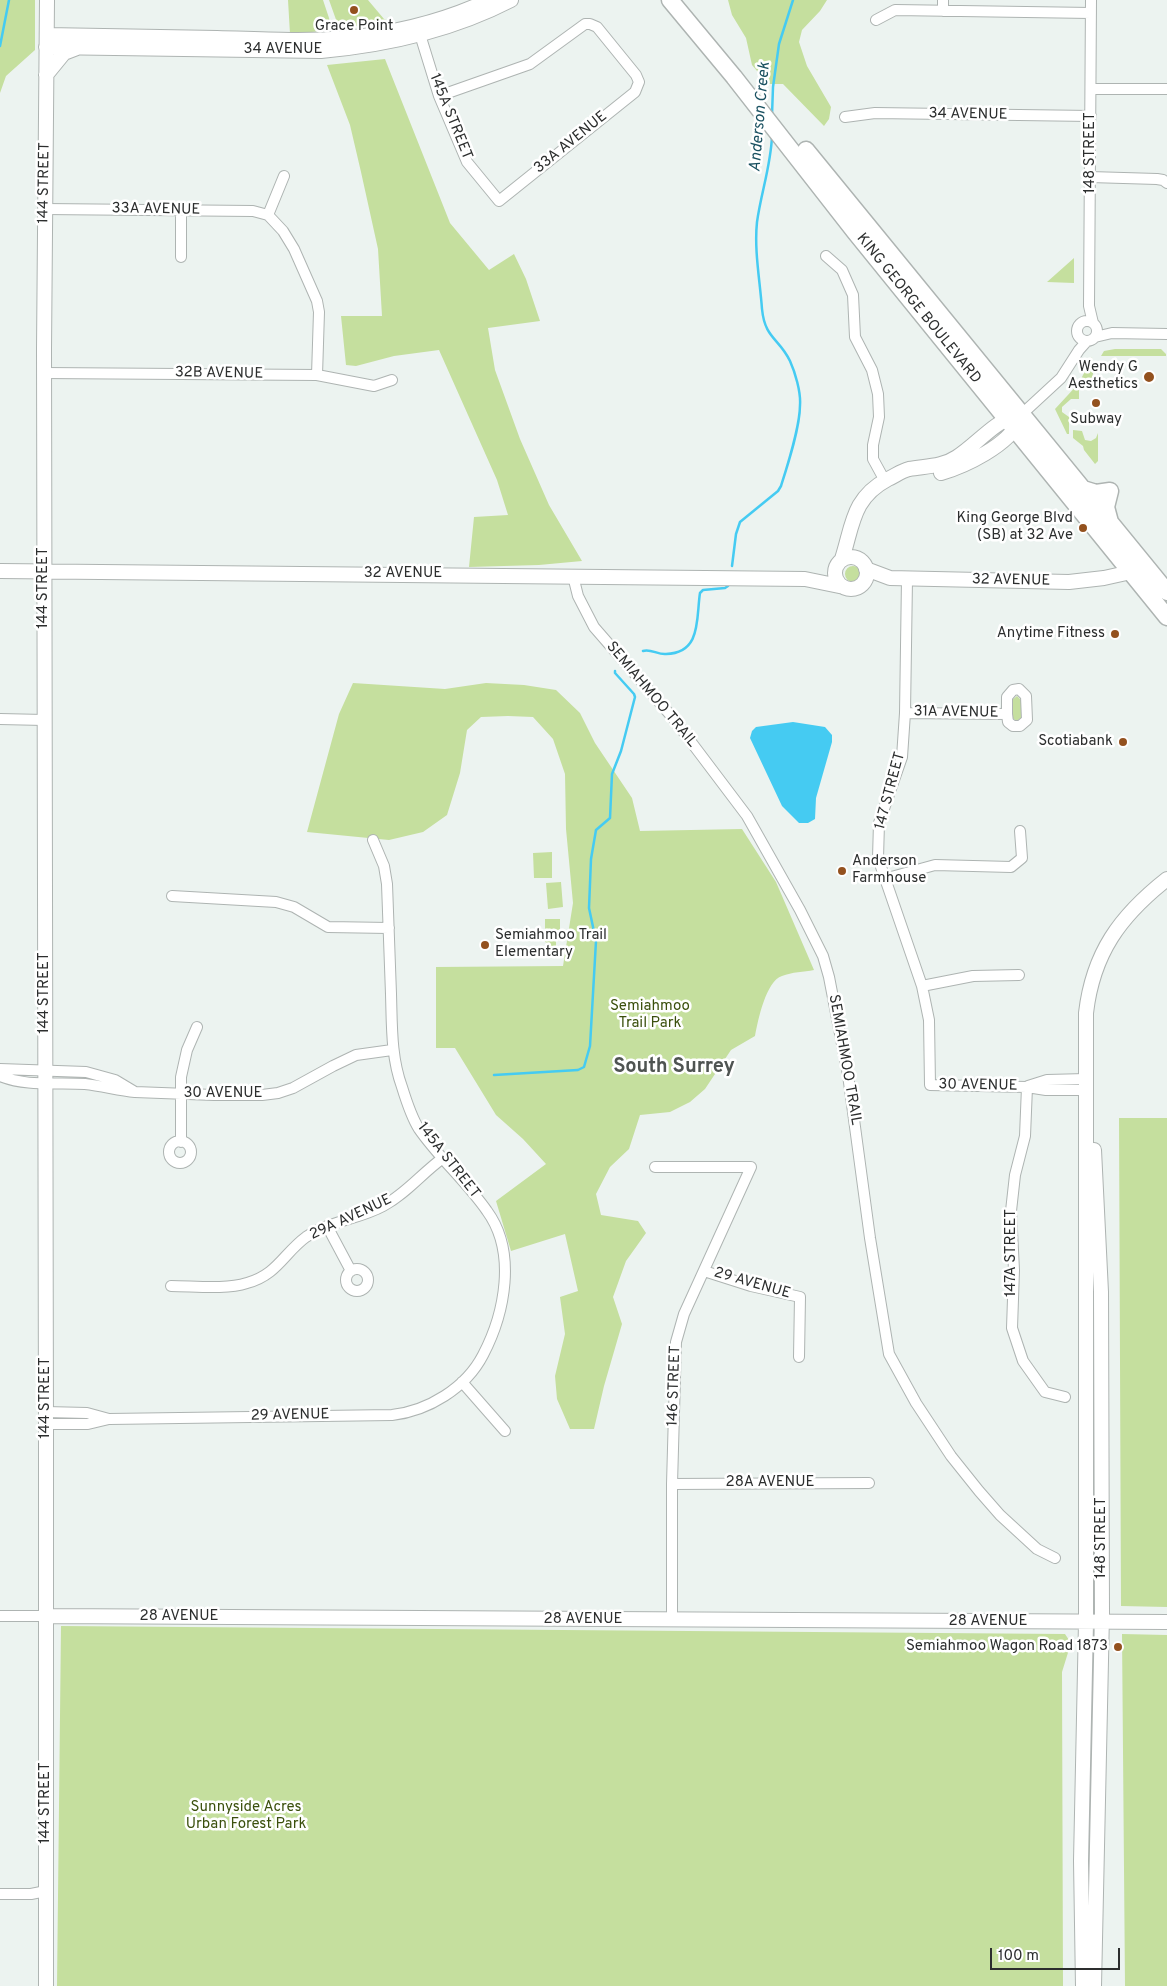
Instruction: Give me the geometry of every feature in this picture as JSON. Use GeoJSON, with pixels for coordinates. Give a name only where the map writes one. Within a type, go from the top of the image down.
{"type":"FeatureCollection","features":[{"type":"Feature","properties":{"kind":"main road","name":"KING GEORGE BOULEVARD"},"geometry":{"type":"LineString","coordinates":[[670,0],[770,111],[780,135],[855,232],[1167,617]]}},
{"type":"Feature","properties":{"kind":"main road","name":"KING GEORGE BOULEVARD"},"geometry":{"type":"LineString","coordinates":[[683,0],[770,111],[1167,592]]}},
{"type":"Feature","properties":{"kind":"main road"},"geometry":{"type":"LineString","coordinates":[[1131,572],[1137,571],[1141,574],[1167,602]]}},
{"type":"Feature","properties":{"kind":"street","name":"144 STREET"},"geometry":{"type":"LineString","coordinates":[[46,1986],[44,209],[47,0]]}},
{"type":"Feature","properties":{"kind":"street","name":"34 AVENUE"},"geometry":{"type":"LineString","coordinates":[[46,41],[80,47],[321,51],[357,47],[419,30],[489,0]]}},
{"type":"Feature","properties":{"kind":"street","name":"34 AVENUE"},"geometry":{"type":"LineString","coordinates":[[46,41],[321,40],[458,24],[511,0]]}},
{"type":"Feature","properties":{"kind":"street"},"geometry":{"type":"LineString","coordinates":[[943,0],[943,11]]}},
{"type":"Feature","properties":{"kind":"street","name":"148 STREET"},"geometry":{"type":"LineString","coordinates":[[1091,0],[1091,323]]}},
{"type":"Feature","properties":{"kind":"street"},"geometry":{"type":"LineString","coordinates":[[876,20],[895,10],[1091,13]]}},
{"type":"Feature","properties":{"kind":"street","name":"33A AVENUE"},"geometry":{"type":"LineString","coordinates":[[439,96],[530,64],[585,24],[597,27],[636,75],[639,82],[635,92],[499,201]]}},
{"type":"Feature","properties":{"kind":"street","name":"145A STREET"},"geometry":{"type":"LineString","coordinates":[[419,30],[439,96],[467,162],[499,201]]}},
{"type":"Feature","properties":{"kind":"street"},"geometry":{"type":"LineString","coordinates":[[46,75],[64,53],[80,47]]}},
{"type":"Feature","properties":{"kind":"street"},"geometry":{"type":"LineString","coordinates":[[1091,89],[1167,89]]}},
{"type":"Feature","properties":{"kind":"street","name":"34 AVENUE"},"geometry":{"type":"LineString","coordinates":[[845,118],[875,113],[1091,116]]}},
{"type":"Feature","properties":{"kind":"street"},"geometry":{"type":"LineString","coordinates":[[284,176],[268,215],[289,240],[317,301],[317,375]]}},
{"type":"Feature","properties":{"kind":"street"},"geometry":{"type":"LineString","coordinates":[[1090,178],[1157,179],[1166,182]]}},
{"type":"Feature","properties":{"kind":"street","name":"33A AVENUE"},"geometry":{"type":"LineString","coordinates":[[44,209],[253,212],[268,215]]}},
{"type":"Feature","properties":{"kind":"street"},"geometry":{"type":"LineString","coordinates":[[181,257],[182,211]]}},
{"type":"Feature","properties":{"kind":"street"},"geometry":{"type":"LineString","coordinates":[[826,256],[842,270],[853,295],[855,337],[872,370],[878,394],[879,417],[873,445],[873,459],[889,479]]}},
{"type":"Feature","properties":{"kind":"street"},"geometry":{"type":"LineString","coordinates":[[1087,338],[1077,329],[1079,325],[1091,323],[1112,333]]}},
{"type":"Feature","properties":{"kind":"street"},"geometry":{"type":"LineString","coordinates":[[857,512],[856,544],[866,576],[862,584],[853,588],[844,587],[836,578],[839,562],[851,522],[857,512],[868,494],[906,470],[948,462],[1010,424],[1061,378],[1087,338],[1097,332],[1091,323]]}},
{"type":"Feature","properties":{"kind":"street"},"geometry":{"type":"LineString","coordinates":[[1087,338],[1112,333],[1167,334]]}},
{"type":"Feature","properties":{"kind":"street","name":"32B AVENUE"},"geometry":{"type":"LineString","coordinates":[[44,373],[317,375],[372,386],[392,380]]}},
{"type":"Feature","properties":{"kind":"street"},"geometry":{"type":"LineString","coordinates":[[839,562],[850,557],[863,564]]}},
{"type":"Feature","properties":{"kind":"street","name":"32 AVENUE"},"geometry":{"type":"LineString","coordinates":[[805,579],[831,572],[839,562]]}},
{"type":"Feature","properties":{"kind":"street","name":"32 AVENUE"},"geometry":{"type":"LineString","coordinates":[[863,564],[890,578]]}},
{"type":"Feature","properties":{"kind":"street","name":"32 AVENUE"},"geometry":{"type":"LineString","coordinates":[[0,572],[805,579],[844,587]]}},
{"type":"Feature","properties":{"kind":"street","name":"32 AVENUE"},"geometry":{"type":"LineString","coordinates":[[862,584],[890,578],[1069,582],[1104,578],[1131,572]]}},
{"type":"Feature","properties":{"kind":"street","name":"SEMIAHMOO TRAIL"},"geometry":{"type":"LineString","coordinates":[[573,576],[578,596],[594,626],[605,641],[674,718],[747,816],[800,910],[823,956],[829,977],[848,1075],[889,1354],[916,1403],[951,1456],[978,1491],[1000,1516],[1037,1549],[1055,1558]]}},
{"type":"Feature","properties":{"kind":"street","name":"147 STREET"},"geometry":{"type":"LineString","coordinates":[[907,579],[905,713],[902,757],[879,823],[878,858],[922,986],[929,1020],[930,1085]]}},
{"type":"Feature","properties":{"kind":"street","name":"31A AVENUE"},"geometry":{"type":"LineString","coordinates":[[905,713],[1007,714]]}},
{"type":"Feature","properties":{"kind":"street"},"geometry":{"type":"LineString","coordinates":[[0,719],[44,720]]}},
{"type":"Feature","properties":{"kind":"street"},"geometry":{"type":"LineString","coordinates":[[884,880],[935,866],[1011,867],[1022,858],[1020,831]]}},
{"type":"Feature","properties":{"kind":"street","name":"145A STREET"},"geometry":{"type":"LineString","coordinates":[[373,840],[384,866],[387,884],[392,1050],[402,1087],[418,1128],[488,1212],[498,1234],[504,1258],[504,1284],[500,1312],[492,1338],[477,1367],[462,1382]]}},
{"type":"Feature","properties":{"kind":"street","name":"148 STREET"},"geometry":{"type":"LineString","coordinates":[[1083,1986],[1081,1861],[1086,1622],[1084,1105],[1086,1085],[1086,1013],[1088,994],[1094,971],[1105,946],[1127,916],[1167,879]]}},
{"type":"Feature","properties":{"kind":"street","name":"148 STREET"},"geometry":{"type":"LineString","coordinates":[[1127,916],[1167,887]]}},
{"type":"Feature","properties":{"kind":"street"},"geometry":{"type":"LineString","coordinates":[[172,896],[276,902],[294,907],[328,927],[389,928]]}},
{"type":"Feature","properties":{"kind":"street"},"geometry":{"type":"LineString","coordinates":[[922,986],[973,976],[1019,975]]}},
{"type":"Feature","properties":{"kind":"street"},"geometry":{"type":"LineString","coordinates":[[180,1142],[180,1095],[183,1063],[197,1027]]}},
{"type":"Feature","properties":{"kind":"street","name":"30 AVENUE"},"geometry":{"type":"LineString","coordinates":[[0,1069],[112,1090],[180,1095],[262,1095],[278,1093],[293,1088],[356,1055],[392,1050]]}},
{"type":"Feature","properties":{"kind":"street"},"geometry":{"type":"LineString","coordinates":[[92,1085],[93,1073]]}},
{"type":"Feature","properties":{"kind":"street","name":"30 AVENUE"},"geometry":{"type":"LineString","coordinates":[[0,1076],[12,1081],[93,1073],[115,1080],[135,1092]]}},
{"type":"Feature","properties":{"kind":"street","name":"30 AVENUE"},"geometry":{"type":"LineString","coordinates":[[930,1085],[1027,1087],[1047,1080],[1086,1085]]}},
{"type":"Feature","properties":{"kind":"street","name":"148 STREET"},"geometry":{"type":"LineString","coordinates":[[1086,1085],[1092,1106],[1101,1292],[1102,1622],[1094,1986]]}},
{"type":"Feature","properties":{"kind":"street","name":"147A STREET"},"geometry":{"type":"LineString","coordinates":[[1027,1087],[1025,1136],[1015,1175],[1011,1211],[1014,1270],[1012,1328],[1024,1361],[1045,1392],[1065,1397]]}},
{"type":"Feature","properties":{"kind":"street","name":"29A AVENUE"},"geometry":{"type":"LineString","coordinates":[[171,1286],[233,1286],[248,1283],[276,1268],[300,1243],[327,1226],[385,1205],[443,1158]]}},
{"type":"Feature","properties":{"kind":"street","name":"146 STREET"},"geometry":{"type":"LineString","coordinates":[[655,1167],[751,1167],[684,1314],[676,1342],[672,1484],[672,1620]]}},
{"type":"Feature","properties":{"kind":"street"},"geometry":{"type":"LineString","coordinates":[[327,1226],[351,1271]]}},
{"type":"Feature","properties":{"kind":"street","name":"29 AVENUE"},"geometry":{"type":"LineString","coordinates":[[704,1270],[751,1286],[800,1297],[799,1357]]}},
{"type":"Feature","properties":{"kind":"street"},"geometry":{"type":"LineString","coordinates":[[462,1382],[506,1431]]}},
{"type":"Feature","properties":{"kind":"street","name":"29 AVENUE"},"geometry":{"type":"LineString","coordinates":[[46,1418],[88,1424],[110,1419],[392,1415],[410,1413],[431,1404],[462,1382]]}},
{"type":"Feature","properties":{"kind":"street","name":"28A AVENUE"},"geometry":{"type":"LineString","coordinates":[[672,1484],[869,1483]]}},
{"type":"Feature","properties":{"kind":"street","name":"28 AVENUE"},"geometry":{"type":"LineString","coordinates":[[0,1616],[1167,1622]]}},
{"type":"Feature","properties":{"kind":"street"},"geometry":{"type":"LineString","coordinates":[[0,1894],[31,1894],[46,1891]]}},
{"type":"Feature","properties":{"kind":"green space"},"geometry":{"type":"Polygon","coordinates":[[[0,0],[35,0],[35,50],[6,76],[0,93],[0,0]]]}},
{"type":"Feature","properties":{"kind":"green space"},"geometry":{"type":"Polygon","coordinates":[[[288,0],[323,0],[333,30],[290,34],[288,0]]]}},
{"type":"Feature","properties":{"kind":"green space","name":"Grace Point"},"geometry":{"type":"Polygon","coordinates":[[[329,0],[368,0],[384,19],[391,22],[339,28],[329,0]]]}},
{"type":"Feature","properties":{"kind":"green space"},"geometry":{"type":"Polygon","coordinates":[[[728,0],[827,0],[820,11],[802,30],[799,42],[807,66],[831,107],[829,119],[824,126],[783,84],[768,84],[752,65],[746,38],[732,15],[728,0]]]}},
{"type":"Feature","properties":{"kind":"green space"},"geometry":{"type":"Polygon","coordinates":[[[385,59],[450,223],[489,270],[514,254],[526,279],[540,321],[488,328],[495,370],[520,439],[549,505],[582,561],[539,565],[469,567],[474,517],[508,515],[497,480],[439,350],[394,356],[356,366],[346,365],[341,316],[382,316],[378,249],[350,125],[327,65],[385,59]]]}},
{"type":"Feature","properties":{"kind":"green space"},"geometry":{"type":"Polygon","coordinates":[[[1074,258],[1074,283],[1047,282],[1074,258]]]}},
{"type":"Feature","properties":{"kind":"green space"},"geometry":{"type":"Polygon","coordinates":[[[1115,349],[1161,349],[1166,356],[1101,356],[1104,351],[1115,349]]]}},
{"type":"Feature","properties":{"kind":"green space"},"geometry":{"type":"Polygon","coordinates":[[[1092,357],[1093,374],[1090,383],[1085,383],[1085,390],[1079,390],[1079,399],[1071,399],[1062,407],[1062,412],[1069,417],[1069,434],[1067,434],[1055,409],[1079,383],[1092,357]]]}},
{"type":"Feature","properties":{"kind":"green space"},"geometry":{"type":"Polygon","coordinates":[[[1073,430],[1082,431],[1085,440],[1091,441],[1096,438],[1098,433],[1098,461],[1095,464],[1083,446],[1073,438],[1073,430]]]}},
{"type":"Feature","properties":{"kind":"green space"},"geometry":{"type":"Polygon","coordinates":[[[853,566],[859,568],[861,574],[859,580],[853,582],[847,580],[845,574],[847,568],[853,566]]]}},
{"type":"Feature","properties":{"kind":"green space","name":"Semiahmoo Trail Park"},"geometry":{"type":"Polygon","coordinates":[[[353,683],[445,689],[486,683],[524,685],[556,690],[580,713],[595,743],[632,798],[640,831],[742,829],[776,882],[814,970],[790,974],[776,979],[767,993],[755,1036],[731,1050],[705,1089],[690,1102],[670,1112],[640,1115],[629,1149],[610,1167],[596,1194],[601,1215],[638,1221],[646,1233],[626,1261],[613,1297],[622,1324],[594,1429],[570,1429],[557,1399],[555,1376],[565,1334],[560,1297],[578,1291],[565,1234],[511,1251],[496,1201],[546,1164],[523,1139],[496,1115],[455,1048],[436,1048],[436,967],[563,966],[573,903],[566,829],[565,774],[553,739],[533,717],[481,717],[467,730],[460,773],[447,815],[423,832],[389,840],[307,832],[339,714],[353,683]]]}},
{"type":"Feature","properties":{"kind":"green space"},"geometry":{"type":"Polygon","coordinates":[[[1017,696],[1022,701],[1022,717],[1017,721],[1012,718],[1012,700],[1017,696]]]}},
{"type":"Feature","properties":{"kind":"green space"},"geometry":{"type":"Polygon","coordinates":[[[552,852],[552,878],[534,878],[533,853],[552,852]]]}},
{"type":"Feature","properties":{"kind":"green space"},"geometry":{"type":"Polygon","coordinates":[[[561,882],[563,907],[548,909],[546,883],[561,882]]]}},
{"type":"Feature","properties":{"kind":"green space"},"geometry":{"type":"Polygon","coordinates":[[[545,919],[560,919],[560,940],[556,941],[556,949],[548,949],[548,943],[545,942],[545,919]]]}},
{"type":"Feature","properties":{"kind":"green space"},"geometry":{"type":"Polygon","coordinates":[[[1119,1118],[1167,1118],[1167,1607],[1121,1606],[1119,1118]]]}},
{"type":"Feature","properties":{"kind":"green space","name":"Sunnyside Acres Urban Forest Park"},"geometry":{"type":"Polygon","coordinates":[[[61,1626],[1065,1634],[1071,1643],[1062,1672],[1063,1986],[57,1986],[61,1626]]]}},
{"type":"Feature","properties":{"kind":"green space"},"geometry":{"type":"Polygon","coordinates":[[[1122,1634],[1167,1635],[1167,1986],[1125,1986],[1122,1634]]]}},
{"type":"Feature","properties":{"kind":"water"},"geometry":{"type":"Polygon","coordinates":[[[793,722],[825,727],[832,735],[832,742],[816,798],[815,819],[808,823],[799,823],[782,806],[750,738],[752,731],[756,727],[793,722]]]}},
{"type":"Feature","properties":{"kind":"waterway"},"geometry":{"type":"LineString","coordinates":[[0,46],[9,0]]}},
{"type":"Feature","properties":{"kind":"waterway","name":"Anderson Creek"},"geometry":{"type":"LineString","coordinates":[[772,115],[773,87],[779,44],[793,0]]}},
{"type":"Feature","properties":{"kind":"waterway","name":"Anderson Creek"},"geometry":{"type":"LineString","coordinates":[[732,566],[736,534],[740,522],[778,491],[781,486],[793,446],[799,414],[800,394],[792,366],[786,353],[769,333],[762,309],[756,243],[757,222],[770,158],[772,136]]}},
{"type":"Feature","properties":{"kind":"waterway","name":"Anderson Creek"},"geometry":{"type":"LineString","coordinates":[[643,651],[648,650],[666,654],[678,652],[686,648],[692,641],[695,632],[700,593],[703,590],[725,588],[728,586]]}},
{"type":"Feature","properties":{"kind":"waterway","name":"Anderson Creek"},"geometry":{"type":"LineString","coordinates":[[494,1075],[578,1070],[584,1067],[590,1046],[596,941],[589,908],[591,859],[596,830],[610,818],[612,774],[621,751],[635,697],[615,671]]}},
{"type":"Feature","properties":{"kind":"place","name":"Grace Point"},"geometry":{"type":"Point","coordinates":[354,10]}},
{"type":"Feature","properties":{"kind":"place","name":"Wendy G Aesthetics"},"geometry":{"type":"Point","coordinates":[1149,377]}},
{"type":"Feature","properties":{"kind":"place","name":"Subway"},"geometry":{"type":"Point","coordinates":[1096,403]}},
{"type":"Feature","properties":{"kind":"place","name":"King George Blvd (SB) at 32 Ave"},"geometry":{"type":"Point","coordinates":[1083,528]}},
{"type":"Feature","properties":{"kind":"place","name":"Anytime Fitness"},"geometry":{"type":"Point","coordinates":[1115,634]}},
{"type":"Feature","properties":{"kind":"place","name":"Scotiabank"},"geometry":{"type":"Point","coordinates":[1123,742]}},
{"type":"Feature","properties":{"kind":"place","name":"Anderson Farmhouse"},"geometry":{"type":"Point","coordinates":[842,871]}},
{"type":"Feature","properties":{"kind":"place","name":"Semiahmoo Trail Elementary"},"geometry":{"type":"Point","coordinates":[485,945]}},
{"type":"Feature","properties":{"kind":"place","name":"Semiahmoo Wagon Road 1873"},"geometry":{"type":"Point","coordinates":[1118,1647]}},
{"type":"Feature","properties":{"kind":"district","name":"South Surrey"},"geometry":{"type":"Point","coordinates":[674,1068]}}]}
